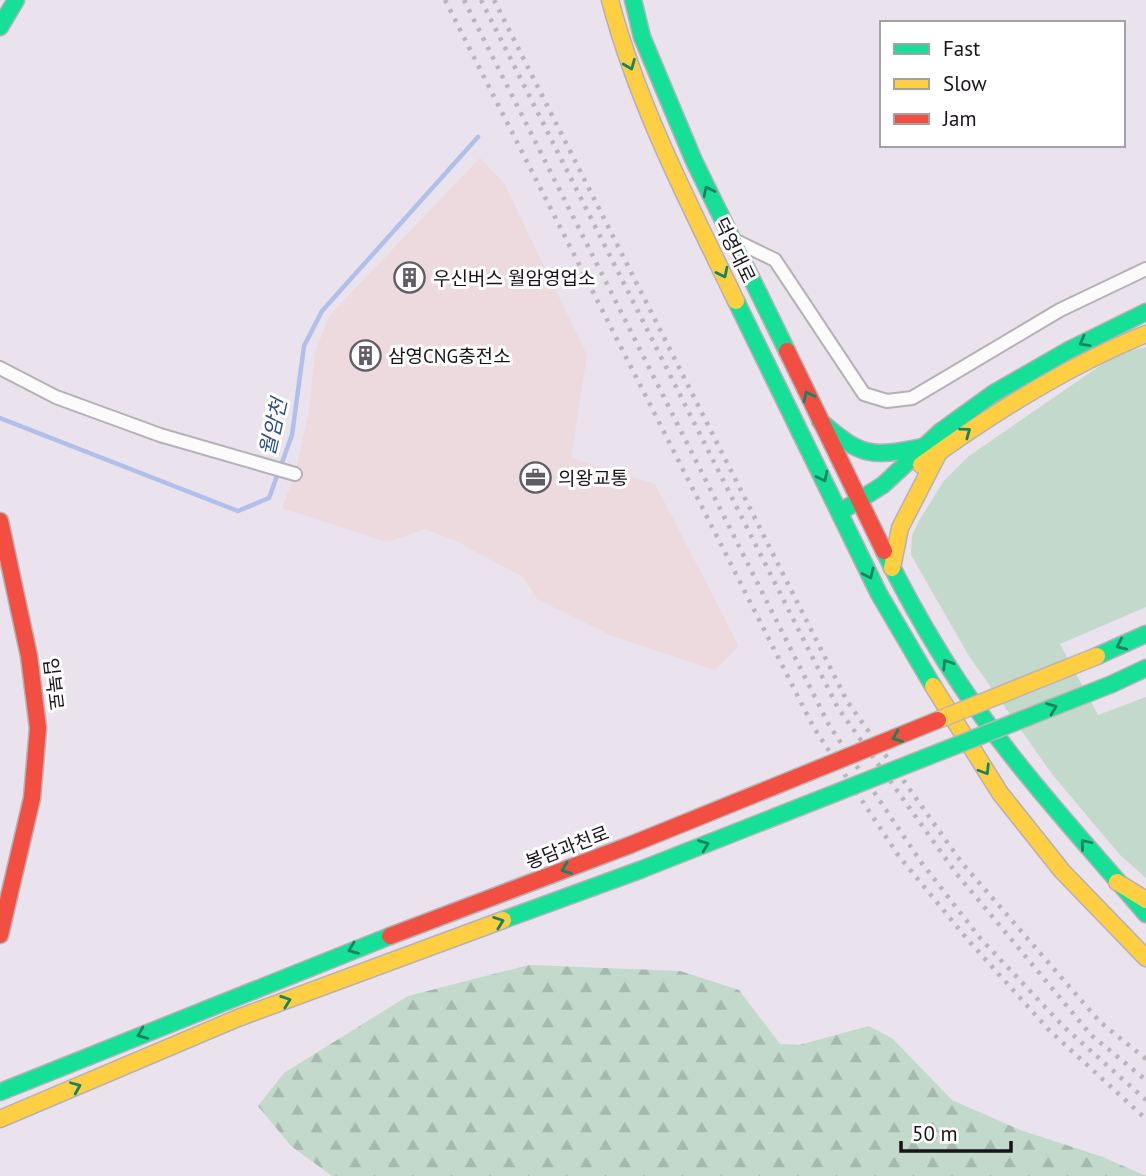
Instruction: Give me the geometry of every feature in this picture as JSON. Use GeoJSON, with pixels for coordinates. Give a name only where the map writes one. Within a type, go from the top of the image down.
{"type":"FeatureCollection","features":[{"type":"Feature","properties":{"kind":"main road"},"geometry":{"type":"LineString","coordinates":[[0,27],[16,0]]}},
{"type":"Feature","properties":{"kind":"main road","name":"덕영대로"},"geometry":{"type":"LineString","coordinates":[[610,0],[622,45],[667,159],[879,594],[934,689],[1000,793],[1062,871],[1146,958]]}},
{"type":"Feature","properties":{"kind":"main road","name":"덕영대로"},"geometry":{"type":"LineString","coordinates":[[633,0],[642,37],[688,149],[892,568],[949,667],[1026,774],[1146,914]]}},
{"type":"Feature","properties":{"kind":"main road"},"geometry":{"type":"LineString","coordinates":[[840,512],[888,481],[913,471],[948,425],[1020,377],[1104,331],[1146,312]]}},
{"type":"Feature","properties":{"kind":"main road"},"geometry":{"type":"LineString","coordinates":[[820,421],[852,449],[866,454],[932,449],[1104,351],[1146,334]]}},
{"type":"Feature","properties":{"kind":"main road"},"geometry":{"type":"LineString","coordinates":[[892,568],[900,528],[932,449]]}},
{"type":"Feature","properties":{"kind":"main road","name":"입북로"},"geometry":{"type":"LineString","coordinates":[[0,521],[29,656],[38,728],[32,798],[0,935]]}},
{"type":"Feature","properties":{"kind":"main road","name":"봉담과천로"},"geometry":{"type":"LineString","coordinates":[[0,1092],[334,957],[630,845],[1146,634]]}},
{"type":"Feature","properties":{"kind":"main road"},"geometry":{"type":"LineString","coordinates":[[6,1116],[238,1018],[640,870],[1112,684],[1146,668]]}},
{"type":"Feature","properties":{"kind":"main road"},"geometry":{"type":"LineString","coordinates":[[1117,882],[1146,900]]}},
{"type":"Feature","properties":{"kind":"street"},"geometry":{"type":"LineString","coordinates":[[731,238],[775,260],[864,394],[887,401],[912,398],[1060,310],[1146,269]]}},
{"type":"Feature","properties":{"kind":"street"},"geometry":{"type":"LineString","coordinates":[[0,368],[56,397],[160,435],[295,474]]}},
{"type":"Feature","properties":{"kind":"shaded area"},"geometry":{"type":"Polygon","coordinates":[[[480,158],[504,183],[587,355],[571,458],[655,484],[739,646],[715,670],[610,635],[537,599],[523,577],[456,541],[425,529],[387,542],[282,508],[295,474],[309,412],[315,352],[330,315],[480,158]]]}},
{"type":"Feature","properties":{"kind":"green space"},"geometry":{"type":"Polygon","coordinates":[[[1146,347],[1146,607],[1060,644],[1098,715],[1146,697],[1146,878],[1120,855],[1052,774],[969,656],[911,555],[912,535],[919,521],[943,482],[969,456],[1117,354],[1146,347]]]}},
{"type":"Feature","properties":{"kind":"green space"},"geometry":{"type":"Polygon","coordinates":[[[529,965],[680,971],[739,990],[780,1044],[799,1045],[869,1026],[893,1039],[952,1100],[1020,1130],[1103,1157],[1146,1176],[332,1176],[291,1146],[258,1106],[284,1073],[408,996],[529,965]]]}},
{"type":"Feature","properties":{"kind":"waterway","name":"월암천"},"geometry":{"type":"LineString","coordinates":[[0,418],[238,511],[269,498],[292,435],[304,346],[322,311],[478,137]]}},
{"type":"Feature","properties":{"kind":"railway"},"geometry":{"type":"LineString","coordinates":[[445,0],[814,728],[898,855],[968,940],[1049,1030],[1146,1119]]}},
{"type":"Feature","properties":{"kind":"railway"},"geometry":{"type":"LineString","coordinates":[[464,0],[829,725],[921,862],[980,938],[1064,1027],[1146,1100]]}},
{"type":"Feature","properties":{"kind":"railway"},"geometry":{"type":"LineString","coordinates":[[481,0],[838,708],[956,873],[1091,1035],[1146,1080]]}},
{"type":"Feature","properties":{"kind":"railway"},"geometry":{"type":"LineString","coordinates":[[494,0],[847,701],[962,863],[1100,1022],[1146,1059]]}},
{"type":"Feature","properties":{"kind":"traffic: fast"},"geometry":{"type":"LineString","coordinates":[[0,27],[16,0]]}},
{"type":"Feature","properties":{"kind":"traffic: fast"},"geometry":{"type":"LineString","coordinates":[[633,0],[642,37],[694,161],[787,351]]}},
{"type":"Feature","properties":{"kind":"traffic: fast"},"geometry":{"type":"LineString","coordinates":[[736,301],[879,594],[933,686]]}},
{"type":"Feature","properties":{"kind":"traffic: fast"},"geometry":{"type":"LineString","coordinates":[[840,512],[883,485],[940,432],[994,393],[1069,350],[1146,312]]}},
{"type":"Feature","properties":{"kind":"traffic: fast"},"geometry":{"type":"LineString","coordinates":[[820,421],[856,448],[866,451],[877,453],[922,447]]}},
{"type":"Feature","properties":{"kind":"traffic: fast"},"geometry":{"type":"LineString","coordinates":[[884,551],[931,639],[987,723],[1042,794],[1146,914]]}},
{"type":"Feature","properties":{"kind":"traffic: fast"},"geometry":{"type":"LineString","coordinates":[[1097,656],[1146,634]]}},
{"type":"Feature","properties":{"kind":"traffic: fast"},"geometry":{"type":"LineString","coordinates":[[1112,684],[1146,668]]}},
{"type":"Feature","properties":{"kind":"traffic: fast"},"geometry":{"type":"LineString","coordinates":[[640,870],[1112,684]]}},
{"type":"Feature","properties":{"kind":"traffic: fast"},"geometry":{"type":"LineString","coordinates":[[503,920],[640,870]]}},
{"type":"Feature","properties":{"kind":"traffic: fast"},"geometry":{"type":"LineString","coordinates":[[0,1092],[390,936]]}},
{"type":"Feature","properties":{"kind":"traffic: slow"},"geometry":{"type":"LineString","coordinates":[[610,0],[650,116],[736,301]]}},
{"type":"Feature","properties":{"kind":"traffic: slow"},"geometry":{"type":"LineString","coordinates":[[921,465],[1029,393],[1087,361],[1146,334]]}},
{"type":"Feature","properties":{"kind":"traffic: slow"},"geometry":{"type":"LineString","coordinates":[[892,568],[900,528],[938,454]]}},
{"type":"Feature","properties":{"kind":"traffic: slow"},"geometry":{"type":"LineString","coordinates":[[938,720],[1097,656]]}},
{"type":"Feature","properties":{"kind":"traffic: slow"},"geometry":{"type":"LineString","coordinates":[[933,686],[1000,793],[1062,871],[1146,958]]}},
{"type":"Feature","properties":{"kind":"traffic: slow"},"geometry":{"type":"LineString","coordinates":[[1117,882],[1146,900]]}},
{"type":"Feature","properties":{"kind":"traffic: slow"},"geometry":{"type":"LineString","coordinates":[[0,1119],[238,1018],[503,920]]}},
{"type":"Feature","properties":{"kind":"traffic: jam"},"geometry":{"type":"LineString","coordinates":[[787,351],[884,551]]}},
{"type":"Feature","properties":{"kind":"traffic: jam"},"geometry":{"type":"LineString","coordinates":[[0,521],[29,656],[38,728],[32,798],[0,935]]}},
{"type":"Feature","properties":{"kind":"traffic: jam"},"geometry":{"type":"LineString","coordinates":[[630,845],[938,720]]}},
{"type":"Feature","properties":{"kind":"traffic: jam"},"geometry":{"type":"LineString","coordinates":[[390,936],[630,845]]}},
{"type":"Feature","properties":{"kind":"place","name":"우신버스 월암영업소"},"geometry":{"type":"Point","coordinates":[410,278]}},
{"type":"Feature","properties":{"kind":"place","name":"삼영CNG충전소"},"geometry":{"type":"Point","coordinates":[365,356]}},
{"type":"Feature","properties":{"kind":"place","name":"의왕교통"},"geometry":{"type":"Point","coordinates":[535,478]}}]}
